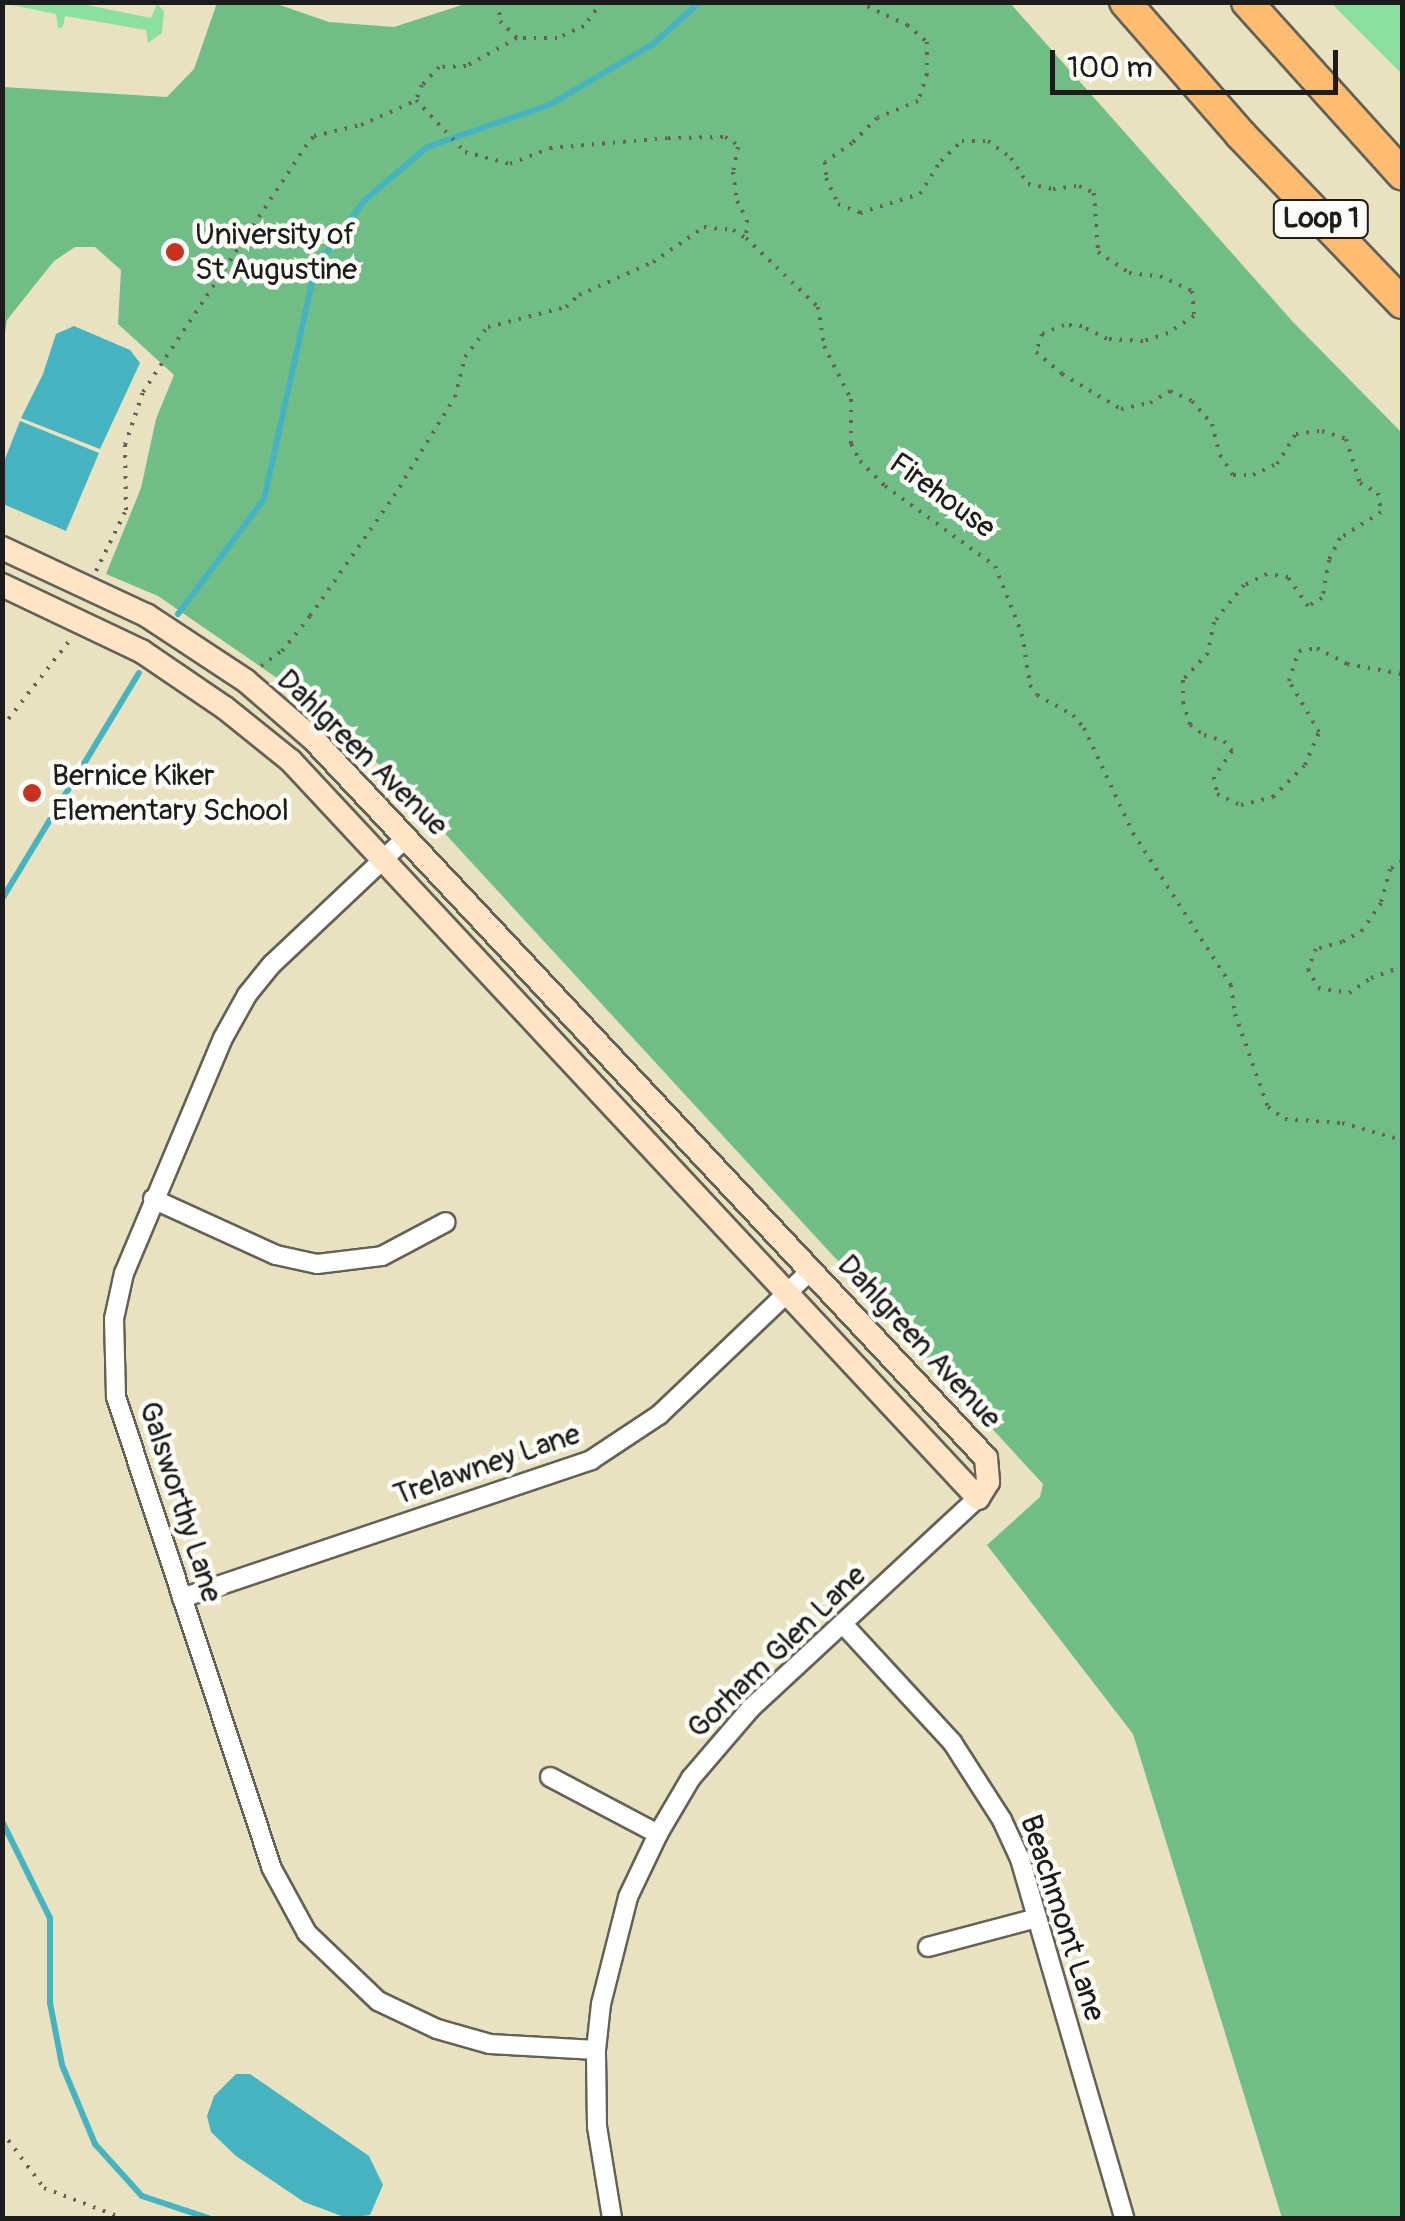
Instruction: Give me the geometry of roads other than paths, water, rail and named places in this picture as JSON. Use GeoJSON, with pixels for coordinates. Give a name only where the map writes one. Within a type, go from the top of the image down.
{"type":"FeatureCollection","features":[{"type":"Feature","properties":{"kind":"highway","name":"Loop 1"},"geometry":{"type":"LineString","coordinates":[[1125,2],[1240,134],[1402,303]]}},
{"type":"Feature","properties":{"kind":"highway","name":"Loop 1"},"geometry":{"type":"LineString","coordinates":[[1248,2],[1402,174]]}},
{"type":"Feature","properties":{"kind":"street","name":"Dahlgreen Avenue"},"geometry":{"type":"LineString","coordinates":[[2,548],[118,600],[217,661],[314,740],[986,1458],[988,1482],[978,1498],[381,860],[311,780],[261,735],[142,651],[82,619],[2,585]]}},
{"type":"Feature","properties":{"kind":"street","name":"Galsworthy Lane"},"geometry":{"type":"LineString","coordinates":[[407,836],[299,935],[247,995],[223,1038],[133,1244],[118,1296],[114,1371],[122,1420],[271,1867],[307,1933],[378,2001],[436,2030],[490,2044],[596,2050]]}},
{"type":"Feature","properties":{"kind":"street"},"geometry":{"type":"LineString","coordinates":[[153,1200],[276,1255],[317,1264],[382,1256],[446,1222]]}},
{"type":"Feature","properties":{"kind":"street","name":"Trelawney Lane"},"geometry":{"type":"LineString","coordinates":[[182,1598],[592,1460],[659,1416],[811,1270]]}},
{"type":"Feature","properties":{"kind":"street","name":"Gorham Glen Lane"},"geometry":{"type":"LineString","coordinates":[[612,2218],[600,2160],[596,2050],[618,1931],[658,1834],[691,1778],[725,1735],[978,1498]]}},
{"type":"Feature","properties":{"kind":"street","name":"Beachmont Lane"},"geometry":{"type":"LineString","coordinates":[[842,1624],[970,1766],[1020,1858],[1124,2218]]}},
{"type":"Feature","properties":{"kind":"street"},"geometry":{"type":"LineString","coordinates":[[550,1777],[658,1834]]}},
{"type":"Feature","properties":{"kind":"street"},"geometry":{"type":"LineString","coordinates":[[928,1947],[1036,1918]]}},
{"type":"Feature","properties":{"kind":"water"},"geometry":{"type":"Polygon","coordinates":[[[74,326],[130,350],[140,363],[100,449],[21,418],[43,374],[56,334],[74,326]]]}},
{"type":"Feature","properties":{"kind":"water"},"geometry":{"type":"Polygon","coordinates":[[[20,421],[99,453],[66,531],[3,504],[3,464],[20,421]]]}},
{"type":"Feature","properties":{"kind":"water"},"geometry":{"type":"Polygon","coordinates":[[[236,2074],[250,2074],[369,2156],[383,2185],[370,2215],[347,2218],[304,2202],[236,2156],[211,2132],[207,2116],[214,2096],[236,2074]]]}},
{"type":"Feature","properties":{"kind":"waterway"},"geometry":{"type":"LineString","coordinates":[[178,614],[264,499],[315,269],[364,201],[427,147],[549,105],[653,44],[700,2]]}},
{"type":"Feature","properties":{"kind":"waterway"},"geometry":{"type":"LineString","coordinates":[[2,899],[139,673]]}},
{"type":"Feature","properties":{"kind":"waterway"},"geometry":{"type":"LineString","coordinates":[[2,1821],[50,1918],[50,2003],[62,2065],[95,2144],[142,2196],[208,2218]]}},
{"type":"Feature","properties":{"kind":"place","name":"University of St Augustine"},"geometry":{"type":"Point","coordinates":[175,252]}},
{"type":"Feature","properties":{"kind":"place","name":"Bernice Kiker Elementary School"},"geometry":{"type":"Point","coordinates":[32,793]}}]}
